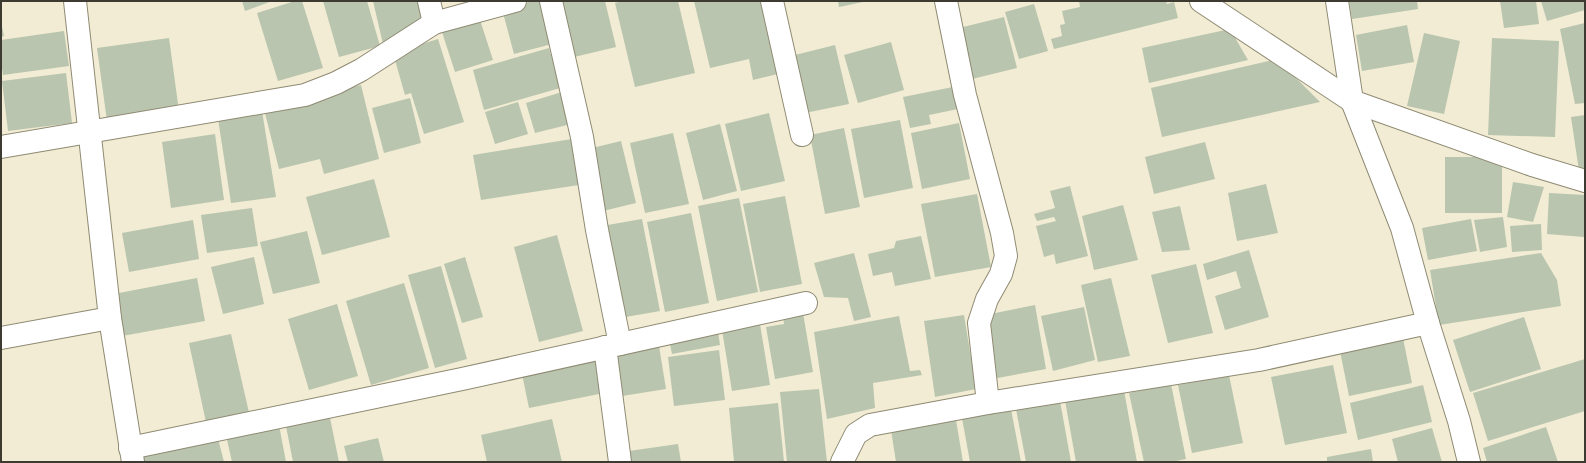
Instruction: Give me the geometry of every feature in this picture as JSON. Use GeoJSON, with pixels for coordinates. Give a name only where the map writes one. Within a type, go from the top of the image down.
{"type":"FeatureCollection","features":[{"type":"Feature","properties":{"kind":"street"},"geometry":{"type":"LineString","coordinates":[[74,1],[110,318],[131,455],[462,379],[806,303]]}},
{"type":"Feature","properties":{"kind":"street"},"geometry":{"type":"LineString","coordinates":[[429,1],[434,23]]}},
{"type":"Feature","properties":{"kind":"street"},"geometry":{"type":"LineString","coordinates":[[1,147],[305,95],[336,83],[361,70],[434,23],[515,1]]}},
{"type":"Feature","properties":{"kind":"street"},"geometry":{"type":"LineString","coordinates":[[551,1],[582,137],[597,230],[613,345],[620,462]]}},
{"type":"Feature","properties":{"kind":"street"},"geometry":{"type":"LineString","coordinates":[[772,1],[802,135]]}},
{"type":"Feature","properties":{"kind":"street"},"geometry":{"type":"LineString","coordinates":[[946,1],[965,95],[1002,233],[1006,256],[1001,274],[986,299],[979,323],[988,402]]}},
{"type":"Feature","properties":{"kind":"street"},"geometry":{"type":"LineString","coordinates":[[1201,1],[1352,101],[1532,165],[1585,181]]}},
{"type":"Feature","properties":{"kind":"street"},"geometry":{"type":"LineString","coordinates":[[1337,1],[1352,101],[1402,228],[1428,323],[1459,421],[1469,462]]}},
{"type":"Feature","properties":{"kind":"street"},"geometry":{"type":"LineString","coordinates":[[1,338],[110,318]]}},
{"type":"Feature","properties":{"kind":"street"},"geometry":{"type":"LineString","coordinates":[[842,462],[856,434],[870,425],[988,402],[1259,360],[1428,323]]}},
{"type":"Feature","properties":{"kind":"building"},"geometry":{"type":"Polygon","coordinates":[[[242,1],[272,1],[245,11],[242,1]]]}},
{"type":"Feature","properties":{"kind":"building"},"geometry":{"type":"Polygon","coordinates":[[[295,1],[302,1],[323,68],[278,81],[257,13],[295,1]]]}},
{"type":"Feature","properties":{"kind":"building"},"geometry":{"type":"Polygon","coordinates":[[[323,1],[367,1],[380,46],[339,57],[323,1]]]}},
{"type":"Feature","properties":{"kind":"building"},"geometry":{"type":"Polygon","coordinates":[[[373,1],[421,1],[425,18],[383,44],[373,1]]]}},
{"type":"Feature","properties":{"kind":"building"},"geometry":{"type":"Polygon","coordinates":[[[533,1],[540,1],[552,44],[514,54],[502,9],[533,1]]]}},
{"type":"Feature","properties":{"kind":"building"},"geometry":{"type":"Polygon","coordinates":[[[556,1],[605,1],[616,47],[570,58],[556,1]]]}},
{"type":"Feature","properties":{"kind":"building"},"geometry":{"type":"Polygon","coordinates":[[[623,1],[678,1],[695,73],[635,87],[615,3],[623,1]]]}},
{"type":"Feature","properties":{"kind":"building"},"geometry":{"type":"Polygon","coordinates":[[[694,1],[762,1],[778,74],[753,80],[749,59],[710,68],[694,1]]]}},
{"type":"Feature","properties":{"kind":"building"},"geometry":{"type":"Polygon","coordinates":[[[838,1],[863,1],[863,2],[839,7],[838,1]]]}},
{"type":"Feature","properties":{"kind":"building"},"geometry":{"type":"Polygon","coordinates":[[[1079,1],[1166,1],[1167,4],[1174,2],[1178,18],[1054,49],[1051,39],[1062,36],[1060,25],[1065,24],[1062,11],[1080,7],[1079,1]]]}},
{"type":"Feature","properties":{"kind":"building"},"geometry":{"type":"Polygon","coordinates":[[[1349,1],[1417,1],[1418,9],[1352,19],[1349,1]]]}},
{"type":"Feature","properties":{"kind":"building"},"geometry":{"type":"Polygon","coordinates":[[[1500,1],[1536,1],[1539,24],[1504,28],[1500,1]]]}},
{"type":"Feature","properties":{"kind":"building"},"geometry":{"type":"Polygon","coordinates":[[[1541,1],[1585,1],[1585,10],[1547,21],[1541,1]]]}},
{"type":"Feature","properties":{"kind":"building"},"geometry":{"type":"Polygon","coordinates":[[[1034,4],[1048,51],[1019,59],[1005,12],[1034,4]]]}},
{"type":"Feature","properties":{"kind":"building"},"geometry":{"type":"Polygon","coordinates":[[[1004,17],[1017,68],[968,80],[955,29],[1004,17]]]}},
{"type":"Feature","properties":{"kind":"building"},"geometry":{"type":"Polygon","coordinates":[[[480,20],[493,60],[455,72],[442,32],[480,20]]]}},
{"type":"Feature","properties":{"kind":"building"},"geometry":{"type":"Polygon","coordinates":[[[1,22],[4,36],[1,37],[1,22]]]}},
{"type":"Feature","properties":{"kind":"building"},"geometry":{"type":"Polygon","coordinates":[[[1585,23],[1585,103],[1575,104],[1560,29],[1585,23]]]}},
{"type":"Feature","properties":{"kind":"building"},"geometry":{"type":"Polygon","coordinates":[[[1407,25],[1414,62],[1362,71],[1356,35],[1407,25]]]}},
{"type":"Feature","properties":{"kind":"building"},"geometry":{"type":"Polygon","coordinates":[[[1230,29],[1248,60],[1149,83],[1142,48],[1230,29]]]}},
{"type":"Feature","properties":{"kind":"building"},"geometry":{"type":"Polygon","coordinates":[[[64,31],[69,66],[3,75],[1,40],[64,31]]]}},
{"type":"Feature","properties":{"kind":"building"},"geometry":{"type":"Polygon","coordinates":[[[1424,33],[1460,41],[1444,114],[1407,106],[1424,33]]]}},
{"type":"Feature","properties":{"kind":"building"},"geometry":{"type":"Polygon","coordinates":[[[169,38],[179,111],[107,121],[97,48],[169,38]]]}},
{"type":"Feature","properties":{"kind":"building"},"geometry":{"type":"Polygon","coordinates":[[[1492,38],[1559,41],[1555,137],[1488,135],[1492,38]]]}},
{"type":"Feature","properties":{"kind":"building"},"geometry":{"type":"Polygon","coordinates":[[[438,39],[464,122],[424,134],[411,93],[405,95],[393,53],[438,39]]]}},
{"type":"Feature","properties":{"kind":"building"},"geometry":{"type":"Polygon","coordinates":[[[891,42],[904,90],[858,103],[844,55],[891,42]]]}},
{"type":"Feature","properties":{"kind":"building"},"geometry":{"type":"Polygon","coordinates":[[[835,45],[849,104],[800,114],[787,57],[835,45]]]}},
{"type":"Feature","properties":{"kind":"building"},"geometry":{"type":"Polygon","coordinates":[[[549,48],[560,88],[484,110],[473,70],[549,48]]]}},
{"type":"Feature","properties":{"kind":"building"},"geometry":{"type":"Polygon","coordinates":[[[1277,59],[1320,102],[1162,137],[1151,88],[1277,59]]]}},
{"type":"Feature","properties":{"kind":"building"},"geometry":{"type":"Polygon","coordinates":[[[66,73],[72,123],[8,131],[2,81],[66,73]]]}},
{"type":"Feature","properties":{"kind":"building"},"geometry":{"type":"Polygon","coordinates":[[[361,85],[379,159],[324,174],[320,159],[279,169],[264,109],[361,85]]]}},
{"type":"Feature","properties":{"kind":"building"},"geometry":{"type":"Polygon","coordinates":[[[953,87],[958,109],[929,115],[931,124],[910,128],[903,97],[953,87]]]}},
{"type":"Feature","properties":{"kind":"building"},"geometry":{"type":"Polygon","coordinates":[[[562,92],[571,124],[535,133],[526,103],[562,92]]]}},
{"type":"Feature","properties":{"kind":"building"},"geometry":{"type":"Polygon","coordinates":[[[410,98],[421,143],[384,153],[372,108],[410,98]]]}},
{"type":"Feature","properties":{"kind":"building"},"geometry":{"type":"Polygon","coordinates":[[[518,102],[528,134],[495,144],[485,112],[518,102]]]}},
{"type":"Feature","properties":{"kind":"building"},"geometry":{"type":"Polygon","coordinates":[[[262,111],[276,197],[231,203],[218,119],[262,111]]]}},
{"type":"Feature","properties":{"kind":"building"},"geometry":{"type":"Polygon","coordinates":[[[769,113],[785,181],[741,191],[725,124],[769,113]]]}},
{"type":"Feature","properties":{"kind":"building"},"geometry":{"type":"Polygon","coordinates":[[[1585,115],[1585,170],[1579,171],[1571,117],[1585,115]]]}},
{"type":"Feature","properties":{"kind":"building"},"geometry":{"type":"Polygon","coordinates":[[[900,120],[913,188],[864,198],[851,129],[900,120]]]}},
{"type":"Feature","properties":{"kind":"building"},"geometry":{"type":"Polygon","coordinates":[[[959,123],[970,179],[922,189],[911,133],[959,123]]]}},
{"type":"Feature","properties":{"kind":"building"},"geometry":{"type":"Polygon","coordinates":[[[720,124],[737,191],[703,200],[686,133],[720,124]]]}},
{"type":"Feature","properties":{"kind":"building"},"geometry":{"type":"Polygon","coordinates":[[[844,128],[860,207],[825,214],[810,135],[844,128]]]}},
{"type":"Feature","properties":{"kind":"building"},"geometry":{"type":"Polygon","coordinates":[[[673,133],[689,204],[645,213],[630,143],[673,133]]]}},
{"type":"Feature","properties":{"kind":"building"},"geometry":{"type":"Polygon","coordinates":[[[215,134],[224,200],[171,208],[162,142],[215,134]]]}},
{"type":"Feature","properties":{"kind":"building"},"geometry":{"type":"Polygon","coordinates":[[[572,139],[579,185],[481,200],[473,155],[572,139]]]}},
{"type":"Feature","properties":{"kind":"building"},"geometry":{"type":"Polygon","coordinates":[[[621,141],[636,203],[603,211],[588,149],[621,141]]]}},
{"type":"Feature","properties":{"kind":"building"},"geometry":{"type":"Polygon","coordinates":[[[1205,142],[1215,179],[1154,194],[1145,157],[1205,142]]]}},
{"type":"Feature","properties":{"kind":"building"},"geometry":{"type":"Polygon","coordinates":[[[1445,157],[1502,157],[1502,213],[1445,213],[1445,157]]]}},
{"type":"Feature","properties":{"kind":"building"},"geometry":{"type":"Polygon","coordinates":[[[374,179],[390,237],[322,255],[306,197],[374,179]]]}},
{"type":"Feature","properties":{"kind":"building"},"geometry":{"type":"Polygon","coordinates":[[[1513,182],[1544,187],[1533,222],[1507,217],[1513,182]]]}},
{"type":"Feature","properties":{"kind":"building"},"geometry":{"type":"Polygon","coordinates":[[[1266,184],[1278,233],[1237,241],[1228,193],[1266,184]]]}},
{"type":"Feature","properties":{"kind":"building"},"geometry":{"type":"Polygon","coordinates":[[[1070,186],[1088,256],[1056,264],[1054,254],[1044,257],[1036,226],[1056,221],[1054,217],[1037,221],[1034,214],[1055,208],[1050,191],[1070,186]]]}},
{"type":"Feature","properties":{"kind":"building"},"geometry":{"type":"Polygon","coordinates":[[[1549,193],[1585,195],[1584,237],[1547,234],[1549,193]]]}},
{"type":"Feature","properties":{"kind":"building"},"geometry":{"type":"Polygon","coordinates":[[[977,194],[991,267],[935,277],[921,204],[977,194]]]}},
{"type":"Feature","properties":{"kind":"building"},"geometry":{"type":"Polygon","coordinates":[[[785,196],[802,284],[760,292],[743,204],[785,196]]]}},
{"type":"Feature","properties":{"kind":"building"},"geometry":{"type":"Polygon","coordinates":[[[739,198],[758,292],[717,301],[698,206],[739,198]]]}},
{"type":"Feature","properties":{"kind":"building"},"geometry":{"type":"Polygon","coordinates":[[[1123,205],[1138,260],[1094,270],[1082,216],[1123,205]]]}},
{"type":"Feature","properties":{"kind":"building"},"geometry":{"type":"Polygon","coordinates":[[[1180,206],[1190,250],[1162,252],[1152,212],[1180,206]]]}},
{"type":"Feature","properties":{"kind":"building"},"geometry":{"type":"Polygon","coordinates":[[[252,208],[258,246],[207,253],[201,215],[252,208]]]}},
{"type":"Feature","properties":{"kind":"building"},"geometry":{"type":"Polygon","coordinates":[[[691,213],[709,303],[665,312],[647,222],[691,213]]]}},
{"type":"Feature","properties":{"kind":"building"},"geometry":{"type":"Polygon","coordinates":[[[1503,217],[1507,247],[1480,252],[1474,220],[1503,217]]]}},
{"type":"Feature","properties":{"kind":"building"},"geometry":{"type":"Polygon","coordinates":[[[642,219],[660,311],[620,318],[602,226],[642,219]]]}},
{"type":"Feature","properties":{"kind":"building"},"geometry":{"type":"Polygon","coordinates":[[[1471,219],[1477,251],[1428,260],[1422,228],[1471,219]]]}},
{"type":"Feature","properties":{"kind":"building"},"geometry":{"type":"Polygon","coordinates":[[[193,220],[199,259],[129,272],[122,233],[193,220]]]}},
{"type":"Feature","properties":{"kind":"building"},"geometry":{"type":"Polygon","coordinates":[[[1541,224],[1542,250],[1512,252],[1510,226],[1541,224]]]}},
{"type":"Feature","properties":{"kind":"building"},"geometry":{"type":"Polygon","coordinates":[[[307,231],[320,283],[273,294],[260,242],[307,231]]]}},
{"type":"Feature","properties":{"kind":"building"},"geometry":{"type":"Polygon","coordinates":[[[557,235],[583,331],[539,342],[514,247],[557,235]]]}},
{"type":"Feature","properties":{"kind":"building"},"geometry":{"type":"Polygon","coordinates":[[[921,236],[931,279],[895,286],[892,272],[873,276],[868,254],[894,248],[896,241],[921,236]]]}},
{"type":"Feature","properties":{"kind":"building"},"geometry":{"type":"Polygon","coordinates":[[[1249,250],[1269,317],[1225,330],[1215,296],[1241,288],[1236,271],[1207,280],[1203,264],[1249,250]]]}},
{"type":"Feature","properties":{"kind":"building"},"geometry":{"type":"Polygon","coordinates":[[[854,253],[871,317],[854,321],[848,298],[824,297],[814,263],[854,253]]]}},
{"type":"Feature","properties":{"kind":"building"},"geometry":{"type":"Polygon","coordinates":[[[1541,253],[1557,280],[1561,306],[1439,325],[1430,270],[1541,253]]]}},
{"type":"Feature","properties":{"kind":"building"},"geometry":{"type":"Polygon","coordinates":[[[254,257],[264,304],[223,314],[211,267],[254,257]]]}},
{"type":"Feature","properties":{"kind":"building"},"geometry":{"type":"Polygon","coordinates":[[[465,257],[483,317],[462,323],[444,264],[465,257]]]}},
{"type":"Feature","properties":{"kind":"building"},"geometry":{"type":"Polygon","coordinates":[[[1196,264],[1213,333],[1168,343],[1151,275],[1196,264]]]}},
{"type":"Feature","properties":{"kind":"building"},"geometry":{"type":"Polygon","coordinates":[[[441,266],[467,359],[435,368],[408,275],[441,266]]]}},
{"type":"Feature","properties":{"kind":"building"},"geometry":{"type":"Polygon","coordinates":[[[197,278],[205,321],[122,336],[114,294],[197,278]]]}},
{"type":"Feature","properties":{"kind":"building"},"geometry":{"type":"Polygon","coordinates":[[[1111,278],[1130,356],[1098,362],[1081,285],[1111,278]]]}},
{"type":"Feature","properties":{"kind":"building"},"geometry":{"type":"Polygon","coordinates":[[[404,283],[429,368],[371,385],[346,301],[404,283]]]}},
{"type":"Feature","properties":{"kind":"building"},"geometry":{"type":"Polygon","coordinates":[[[337,304],[358,376],[309,390],[288,319],[337,304]]]}},
{"type":"Feature","properties":{"kind":"building"},"geometry":{"type":"Polygon","coordinates":[[[1035,305],[1046,369],[992,379],[985,315],[1035,305]]]}},
{"type":"Feature","properties":{"kind":"building"},"geometry":{"type":"Polygon","coordinates":[[[1084,307],[1095,360],[1053,371],[1041,316],[1084,307]]]}},
{"type":"Feature","properties":{"kind":"building"},"geometry":{"type":"Polygon","coordinates":[[[803,313],[813,372],[775,379],[766,327],[784,324],[783,316],[803,313]]]}},
{"type":"Feature","properties":{"kind":"building"},"geometry":{"type":"Polygon","coordinates":[[[964,315],[976,389],[935,397],[924,321],[964,315]]]}},
{"type":"Feature","properties":{"kind":"building"},"geometry":{"type":"Polygon","coordinates":[[[899,316],[910,371],[920,370],[922,375],[873,383],[875,408],[827,419],[814,332],[899,316]]]}},
{"type":"Feature","properties":{"kind":"building"},"geometry":{"type":"Polygon","coordinates":[[[1524,317],[1541,369],[1470,392],[1453,340],[1524,317]]]}},
{"type":"Feature","properties":{"kind":"building"},"geometry":{"type":"Polygon","coordinates":[[[759,318],[770,385],[732,391],[721,324],[759,318]]]}},
{"type":"Feature","properties":{"kind":"building"},"geometry":{"type":"Polygon","coordinates":[[[717,325],[720,345],[672,354],[668,334],[717,325]]]}},
{"type":"Feature","properties":{"kind":"building"},"geometry":{"type":"Polygon","coordinates":[[[1402,333],[1412,383],[1349,396],[1339,346],[1402,333]]]}},
{"type":"Feature","properties":{"kind":"building"},"geometry":{"type":"Polygon","coordinates":[[[231,334],[250,417],[207,427],[189,343],[231,334]]]}},
{"type":"Feature","properties":{"kind":"building"},"geometry":{"type":"Polygon","coordinates":[[[658,340],[666,389],[616,397],[608,348],[658,340]]]}},
{"type":"Feature","properties":{"kind":"building"},"geometry":{"type":"Polygon","coordinates":[[[719,350],[725,400],[674,406],[668,357],[719,350]]]}},
{"type":"Feature","properties":{"kind":"building"},"geometry":{"type":"Polygon","coordinates":[[[596,353],[604,393],[529,408],[521,369],[596,353]]]}},
{"type":"Feature","properties":{"kind":"building"},"geometry":{"type":"Polygon","coordinates":[[[1585,359],[1585,411],[1488,441],[1473,393],[1585,359]]]}},
{"type":"Feature","properties":{"kind":"building"},"geometry":{"type":"Polygon","coordinates":[[[1333,365],[1347,433],[1285,445],[1271,377],[1333,365]]]}},
{"type":"Feature","properties":{"kind":"building"},"geometry":{"type":"Polygon","coordinates":[[[1229,375],[1243,443],[1192,453],[1178,385],[1229,375]]]}},
{"type":"Feature","properties":{"kind":"building"},"geometry":{"type":"Polygon","coordinates":[[[1171,384],[1186,459],[1171,462],[1144,462],[1129,393],[1171,384]]]}},
{"type":"Feature","properties":{"kind":"building"},"geometry":{"type":"Polygon","coordinates":[[[1123,385],[1137,462],[1076,462],[1064,395],[1123,385]]]}},
{"type":"Feature","properties":{"kind":"building"},"geometry":{"type":"Polygon","coordinates":[[[1423,385],[1432,422],[1358,440],[1350,403],[1423,385]]]}},
{"type":"Feature","properties":{"kind":"building"},"geometry":{"type":"Polygon","coordinates":[[[819,389],[827,462],[787,462],[780,392],[819,389]]]}},
{"type":"Feature","properties":{"kind":"building"},"geometry":{"type":"Polygon","coordinates":[[[1060,401],[1071,462],[1026,462],[1016,409],[1060,401]]]}},
{"type":"Feature","properties":{"kind":"building"},"geometry":{"type":"Polygon","coordinates":[[[778,403],[784,462],[734,462],[729,408],[778,403]]]}},
{"type":"Feature","properties":{"kind":"building"},"geometry":{"type":"Polygon","coordinates":[[[1011,409],[1021,462],[970,462],[962,418],[1011,409]]]}},
{"type":"Feature","properties":{"kind":"building"},"geometry":{"type":"Polygon","coordinates":[[[329,413],[339,462],[293,462],[285,421],[329,413]]]}},
{"type":"Feature","properties":{"kind":"building"},"geometry":{"type":"Polygon","coordinates":[[[552,419],[562,462],[487,462],[481,435],[552,419]]]}},
{"type":"Feature","properties":{"kind":"building"},"geometry":{"type":"Polygon","coordinates":[[[956,420],[963,462],[896,462],[891,430],[956,420]]]}},
{"type":"Feature","properties":{"kind":"building"},"geometry":{"type":"Polygon","coordinates":[[[279,425],[286,462],[232,462],[226,435],[279,425]]]}},
{"type":"Feature","properties":{"kind":"building"},"geometry":{"type":"Polygon","coordinates":[[[1546,427],[1558,462],[1487,462],[1483,448],[1546,427]]]}},
{"type":"Feature","properties":{"kind":"building"},"geometry":{"type":"Polygon","coordinates":[[[1432,428],[1442,462],[1398,462],[1392,439],[1432,428]]]}},
{"type":"Feature","properties":{"kind":"building"},"geometry":{"type":"Polygon","coordinates":[[[217,435],[224,462],[141,462],[139,454],[217,435]]]}},
{"type":"Feature","properties":{"kind":"building"},"geometry":{"type":"Polygon","coordinates":[[[378,438],[384,462],[348,462],[344,446],[378,438]]]}},
{"type":"Feature","properties":{"kind":"building"},"geometry":{"type":"Polygon","coordinates":[[[678,444],[681,462],[624,462],[622,452],[678,444]]]}},
{"type":"Feature","properties":{"kind":"building"},"geometry":{"type":"Polygon","coordinates":[[[1371,449],[1373,462],[1327,462],[1327,457],[1371,449]]]}}]}
